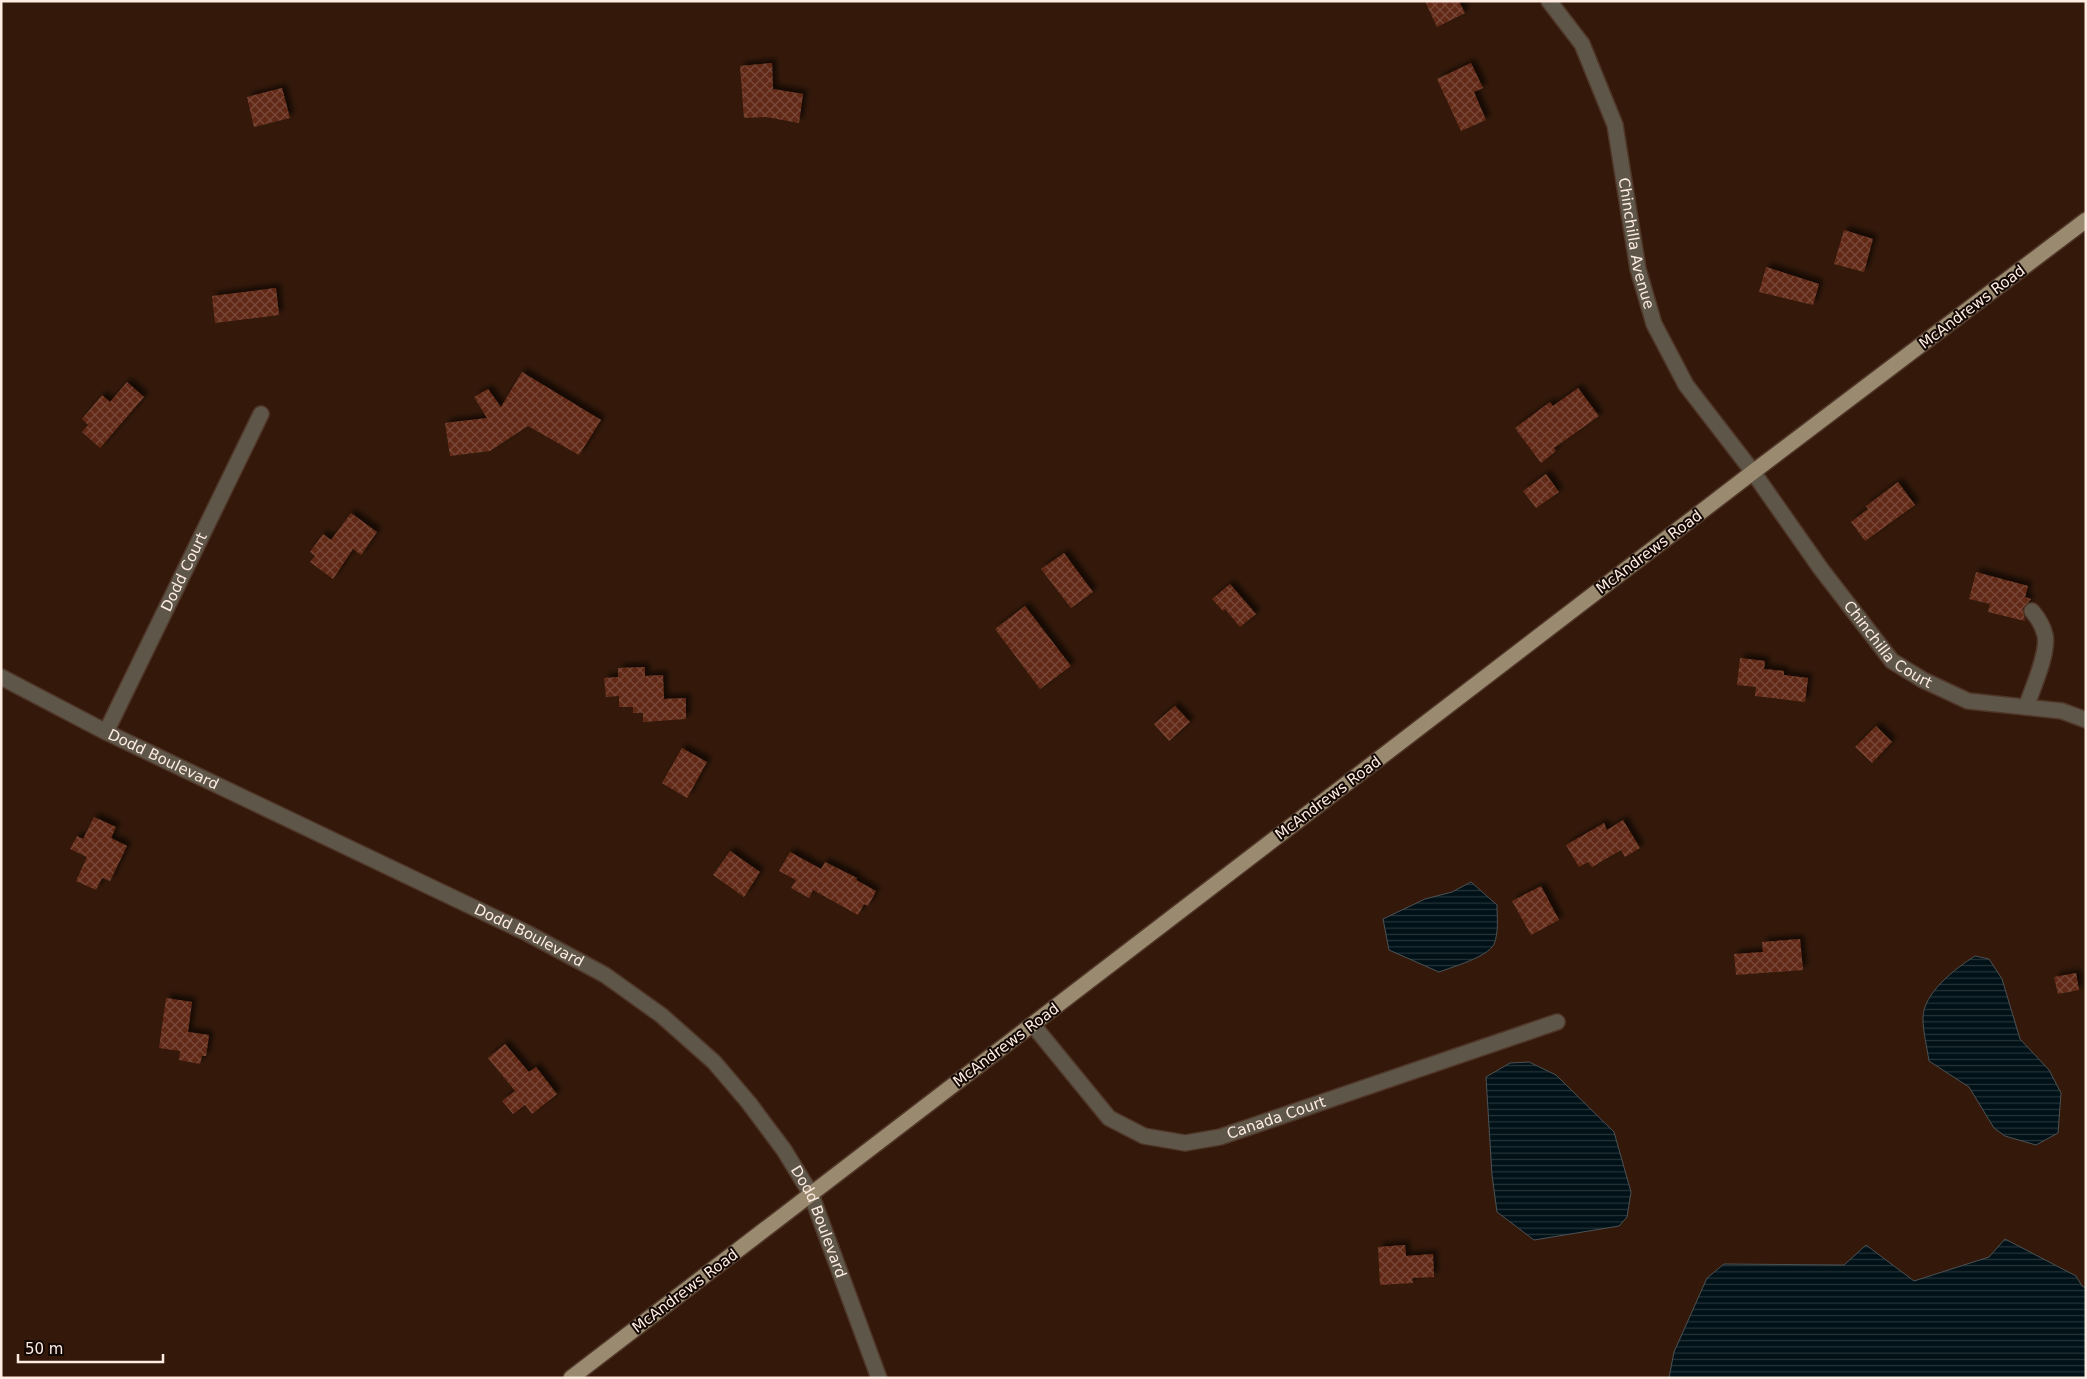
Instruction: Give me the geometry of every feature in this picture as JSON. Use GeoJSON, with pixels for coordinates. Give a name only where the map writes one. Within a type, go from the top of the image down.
{"type":"FeatureCollection","features":[{"type":"Feature","properties":{"kind":"main road","name":"McAndrews Road"},"geometry":{"type":"LineString","coordinates":[[571,1378],[1753,472],[2086,220]]}},
{"type":"Feature","properties":{"kind":"street","name":"Chinchilla Avenue"},"geometry":{"type":"LineString","coordinates":[[1549,1],[1582,44],[1615,125],[1638,269],[1654,324],[1686,385],[1753,472]]}},
{"type":"Feature","properties":{"kind":"street","name":"Dodd Court"},"geometry":{"type":"LineString","coordinates":[[106,732],[261,414]]}},
{"type":"Feature","properties":{"kind":"street","name":"Chinchilla Court"},"geometry":{"type":"LineString","coordinates":[[1753,472],[1821,569],[1892,661],[1922,680],[1968,701],[2062,711],[2086,720]]}},
{"type":"Feature","properties":{"kind":"street"},"geometry":{"type":"LineString","coordinates":[[2026,707],[2039,669],[2046,637],[2040,622],[2032,610]]}},
{"type":"Feature","properties":{"kind":"street","name":"Dodd Boulevard"},"geometry":{"type":"LineString","coordinates":[[1,677],[106,732],[527,933],[605,975],[661,1015],[714,1062],[750,1103],[784,1150],[812,1194],[879,1378]]}},
{"type":"Feature","properties":{"kind":"street","name":"Canada Court"},"geometry":{"type":"LineString","coordinates":[[1033,1024],[1109,1118],[1144,1136],[1185,1143],[1220,1137],[1558,1022]]}},
{"type":"Feature","properties":{"kind":"shaded area"},"geometry":{"type":"Polygon","coordinates":[[[1471,882],[1497,905],[1497,935],[1490,949],[1469,961],[1439,972],[1389,950],[1383,919],[1425,899],[1452,892],[1471,882]]]}},
{"type":"Feature","properties":{"kind":"shaded area"},"geometry":{"type":"Polygon","coordinates":[[[1975,956],[1989,959],[2002,979],[2020,1039],[2049,1070],[2061,1093],[2058,1133],[2036,1145],[2005,1136],[1994,1128],[1969,1087],[1929,1061],[1923,1018],[1928,999],[1950,974],[1975,956]]]}},
{"type":"Feature","properties":{"kind":"shaded area"},"geometry":{"type":"Polygon","coordinates":[[[1529,1062],[1556,1075],[1614,1132],[1631,1192],[1627,1217],[1619,1226],[1534,1240],[1497,1212],[1492,1175],[1486,1077],[1510,1063],[1529,1062]]]}},
{"type":"Feature","properties":{"kind":"shaded area"},"geometry":{"type":"Polygon","coordinates":[[[2005,1239],[2076,1276],[2082,1286],[2086,1288],[2086,1378],[1669,1378],[1674,1352],[1707,1278],[1724,1264],[1844,1265],[1866,1245],[1914,1281],[1989,1257],[2005,1239]]]}},
{"type":"Feature","properties":{"kind":"building"},"geometry":{"type":"Polygon","coordinates":[[[1425,1],[1459,1],[1465,13],[1437,27],[1425,1]]]}},
{"type":"Feature","properties":{"kind":"building"},"geometry":{"type":"Polygon","coordinates":[[[772,63],[773,89],[803,94],[799,123],[766,117],[744,118],[740,66],[772,63]]]}},
{"type":"Feature","properties":{"kind":"building"},"geometry":{"type":"Polygon","coordinates":[[[1471,63],[1483,88],[1474,92],[1486,120],[1461,131],[1437,79],[1471,63]]]}},
{"type":"Feature","properties":{"kind":"building"},"geometry":{"type":"Polygon","coordinates":[[[282,88],[290,118],[254,127],[247,97],[282,88]]]}},
{"type":"Feature","properties":{"kind":"building"},"geometry":{"type":"Polygon","coordinates":[[[1844,230],[1873,239],[1864,272],[1834,264],[1844,230]]]}},
{"type":"Feature","properties":{"kind":"building"},"geometry":{"type":"Polygon","coordinates":[[[1766,267],[1819,284],[1813,305],[1759,292],[1766,267]]]}},
{"type":"Feature","properties":{"kind":"building"},"geometry":{"type":"Polygon","coordinates":[[[276,288],[279,315],[215,323],[212,296],[276,288]]]}},
{"type":"Feature","properties":{"kind":"building"},"geometry":{"type":"Polygon","coordinates":[[[522,372],[601,420],[579,455],[528,426],[490,451],[450,456],[445,423],[487,418],[474,397],[488,389],[501,407],[522,372]]]}},
{"type":"Feature","properties":{"kind":"building"},"geometry":{"type":"Polygon","coordinates":[[[127,382],[144,397],[100,448],[82,432],[88,425],[82,419],[102,395],[110,402],[127,382]]]}},
{"type":"Feature","properties":{"kind":"building"},"geometry":{"type":"Polygon","coordinates":[[[1578,388],[1599,416],[1554,448],[1556,451],[1541,463],[1515,428],[1550,402],[1553,406],[1578,388]]]}},
{"type":"Feature","properties":{"kind":"building"},"geometry":{"type":"Polygon","coordinates":[[[1546,474],[1559,492],[1536,508],[1523,491],[1546,474]]]}},
{"type":"Feature","properties":{"kind":"building"},"geometry":{"type":"Polygon","coordinates":[[[1898,482],[1915,505],[1865,541],[1851,522],[1868,509],[1866,506],[1898,482]]]}},
{"type":"Feature","properties":{"kind":"building"},"geometry":{"type":"Polygon","coordinates":[[[351,513],[377,532],[361,555],[353,549],[333,579],[310,562],[315,556],[310,552],[323,534],[331,540],[351,513]]]}},
{"type":"Feature","properties":{"kind":"building"},"geometry":{"type":"Polygon","coordinates":[[[1064,553],[1093,592],[1071,608],[1041,569],[1064,553]]]}},
{"type":"Feature","properties":{"kind":"building"},"geometry":{"type":"Polygon","coordinates":[[[1976,572],[2028,586],[2025,597],[2031,599],[2023,608],[2025,621],[1988,612],[1990,604],[1969,599],[1976,572]]]}},
{"type":"Feature","properties":{"kind":"building"},"geometry":{"type":"Polygon","coordinates":[[[1230,584],[1256,614],[1240,627],[1225,609],[1223,611],[1212,599],[1230,584]]]}},
{"type":"Feature","properties":{"kind":"building"},"geometry":{"type":"Polygon","coordinates":[[[1025,606],[1071,666],[1040,689],[995,629],[1025,606]]]}},
{"type":"Feature","properties":{"kind":"building"},"geometry":{"type":"Polygon","coordinates":[[[1740,658],[1765,661],[1764,669],[1784,671],[1784,675],[1808,678],[1805,702],[1755,696],[1756,687],[1737,685],[1740,658]]]}},
{"type":"Feature","properties":{"kind":"building"},"geometry":{"type":"Polygon","coordinates":[[[645,667],[645,676],[663,675],[664,699],[686,698],[686,719],[643,722],[643,713],[633,713],[633,707],[619,707],[619,696],[606,697],[604,678],[618,677],[618,668],[645,667]]]}},
{"type":"Feature","properties":{"kind":"building"},"geometry":{"type":"Polygon","coordinates":[[[1175,706],[1190,722],[1169,741],[1154,724],[1175,706]]]}},
{"type":"Feature","properties":{"kind":"building"},"geometry":{"type":"Polygon","coordinates":[[[1876,726],[1892,742],[1872,763],[1855,747],[1876,726]]]}},
{"type":"Feature","properties":{"kind":"building"},"geometry":{"type":"Polygon","coordinates":[[[682,748],[707,762],[687,798],[662,783],[682,748]]]}},
{"type":"Feature","properties":{"kind":"building"},"geometry":{"type":"Polygon","coordinates":[[[94,817],[116,827],[111,838],[127,846],[110,881],[102,878],[96,890],[76,881],[87,857],[70,849],[77,836],[83,839],[94,817]]]}},
{"type":"Feature","properties":{"kind":"building"},"geometry":{"type":"Polygon","coordinates":[[[1623,820],[1640,848],[1625,857],[1621,850],[1592,867],[1588,862],[1579,867],[1566,845],[1604,823],[1607,830],[1623,820]]]}},
{"type":"Feature","properties":{"kind":"building"},"geometry":{"type":"Polygon","coordinates":[[[730,851],[760,872],[744,897],[713,875],[730,851]]]}},
{"type":"Feature","properties":{"kind":"building"},"geometry":{"type":"Polygon","coordinates":[[[790,852],[821,869],[825,862],[857,878],[856,880],[876,891],[868,906],[864,904],[858,915],[813,890],[809,898],[791,888],[796,880],[779,871],[790,852]]]}},
{"type":"Feature","properties":{"kind":"building"},"geometry":{"type":"Polygon","coordinates":[[[1541,886],[1559,920],[1531,935],[1512,901],[1541,886]]]}},
{"type":"Feature","properties":{"kind":"building"},"geometry":{"type":"Polygon","coordinates":[[[1800,939],[1803,970],[1736,975],[1734,954],[1763,952],[1762,942],[1800,939]]]}},
{"type":"Feature","properties":{"kind":"building"},"geometry":{"type":"Polygon","coordinates":[[[2076,973],[2079,990],[2058,994],[2054,977],[2076,973]]]}},
{"type":"Feature","properties":{"kind":"building"},"geometry":{"type":"Polygon","coordinates":[[[166,998],[192,1002],[188,1032],[209,1035],[206,1056],[202,1056],[200,1064],[179,1060],[180,1051],[159,1048],[166,998]]]}},
{"type":"Feature","properties":{"kind":"building"},"geometry":{"type":"Polygon","coordinates":[[[505,1044],[529,1072],[536,1067],[557,1094],[532,1114],[525,1105],[513,1114],[502,1101],[515,1091],[488,1058],[505,1044]]]}},
{"type":"Feature","properties":{"kind":"building"},"geometry":{"type":"Polygon","coordinates":[[[1405,1245],[1406,1256],[1433,1254],[1434,1277],[1412,1278],[1413,1283],[1380,1285],[1378,1247],[1405,1245]]]}}]}
